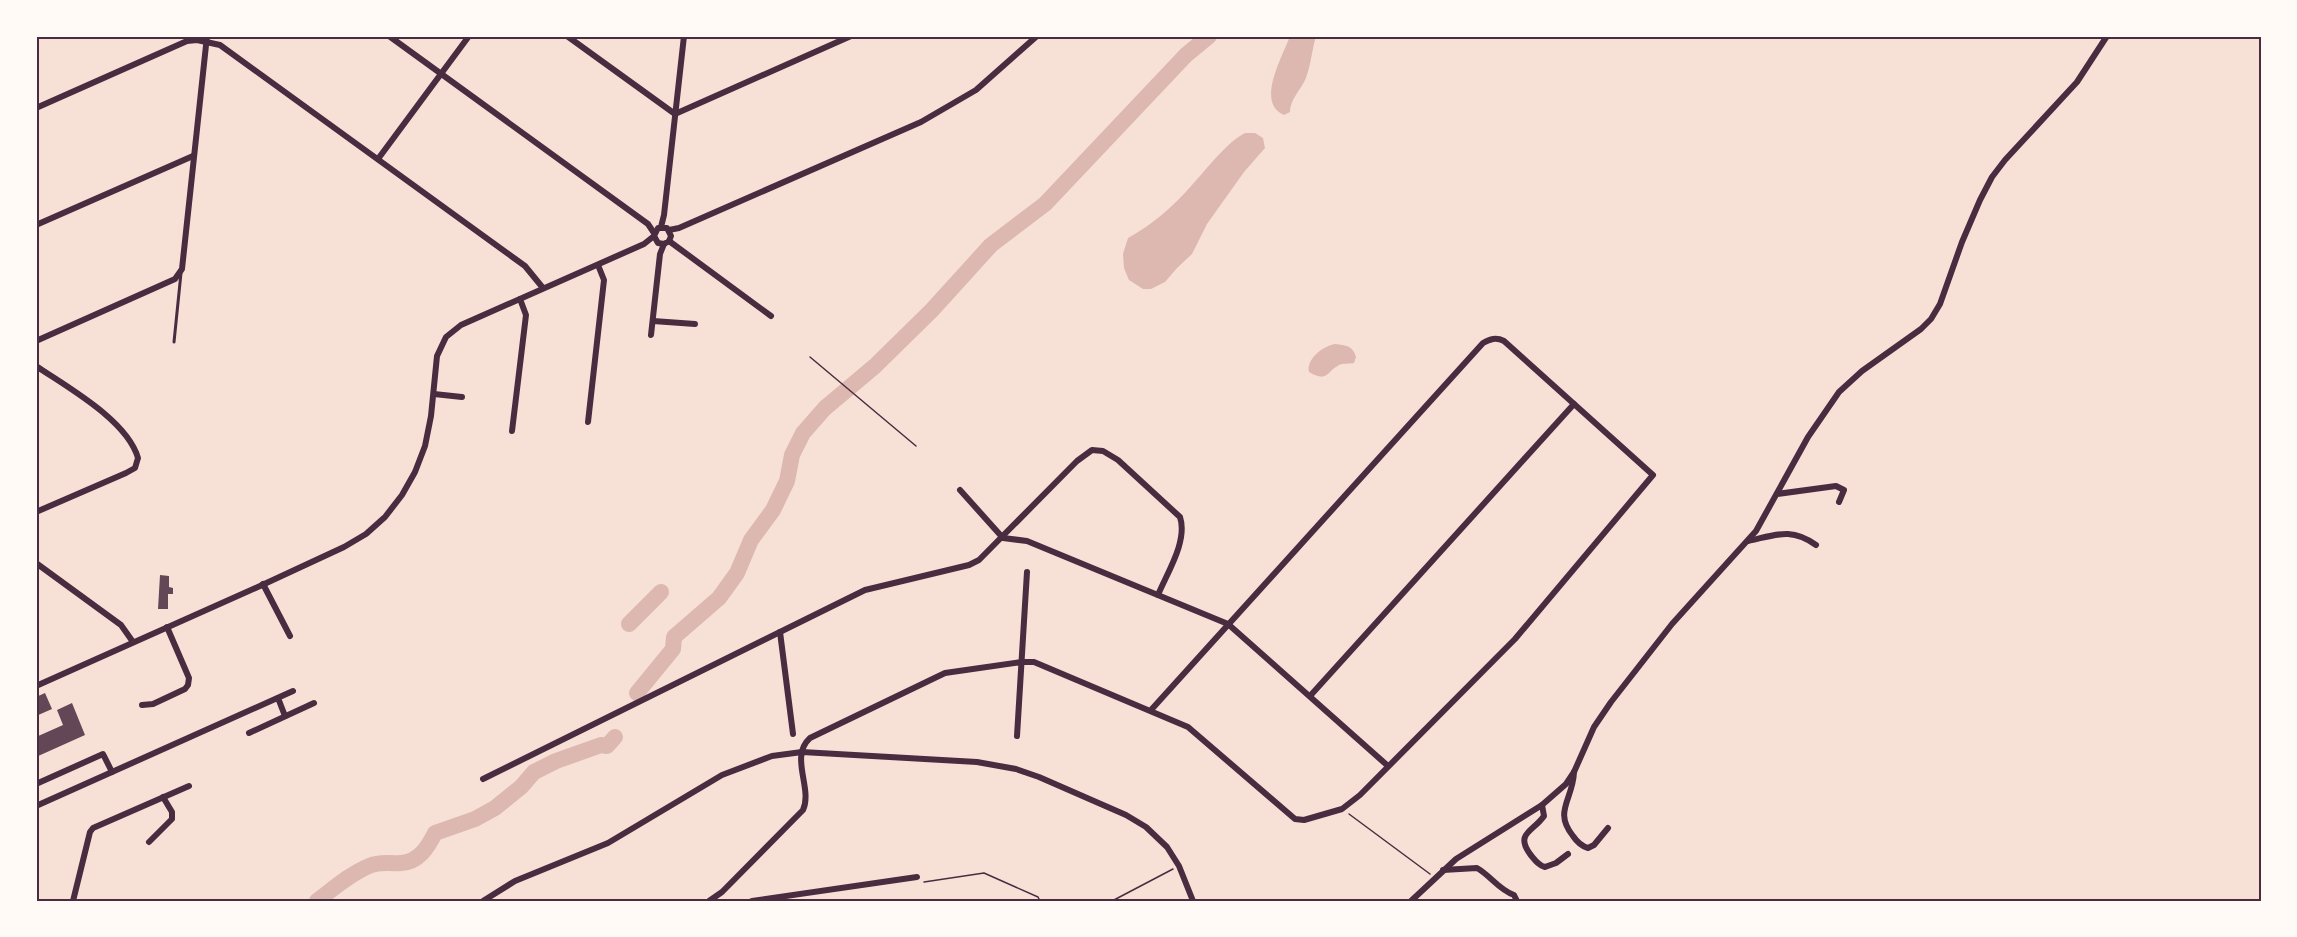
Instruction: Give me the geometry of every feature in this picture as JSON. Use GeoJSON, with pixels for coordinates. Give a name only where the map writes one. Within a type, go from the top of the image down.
{"type":"FeatureCollection","features":[{"type":"Feature","properties":{"kind":"street"},"geometry":{"type":"LineString","coordinates":[[389,36],[771,316]]}},
{"type":"Feature","properties":{"kind":"street"},"geometry":{"type":"LineString","coordinates":[[378,159],[469,36]]}},
{"type":"Feature","properties":{"kind":"street"},"geometry":{"type":"LineString","coordinates":[[567,36],[675,114]]}},
{"type":"Feature","properties":{"kind":"street"},"geometry":{"type":"LineString","coordinates":[[651,335],[684,36]]}},
{"type":"Feature","properties":{"kind":"street"},"geometry":{"type":"LineString","coordinates":[[675,114],[851,36]]}},
{"type":"Feature","properties":{"kind":"street"},"geometry":{"type":"LineString","coordinates":[[36,686],[263,585],[344,547],[366,534],[385,517],[402,495],[415,472],[425,446],[431,416],[437,356],[446,337],[461,325],[921,122],[976,90],[1036,36]]}},
{"type":"Feature","properties":{"kind":"street"},"geometry":{"type":"LineString","coordinates":[[1411,901],[1434,877],[1456,859],[1542,805],[1557,793],[1574,772],[1594,726],[1611,702],[1671,624],[1748,541],[1765,517],[1808,437],[1839,392],[1862,371],[1921,329],[1931,319],[1940,304],[1962,242],[1992,177],[2077,82],[2107,36]]}},
{"type":"Feature","properties":{"kind":"street"},"geometry":{"type":"LineString","coordinates":[[36,108],[187,41],[206,39],[228,49],[525,266],[543,288]]}},
{"type":"Feature","properties":{"kind":"street"},"geometry":{"type":"LineString","coordinates":[[36,341],[175,279],[182,269],[206,39]]}},
{"type":"Feature","properties":{"kind":"street"},"geometry":{"type":"LineString","coordinates":[[36,225],[193,156]]}},
{"type":"Feature","properties":{"kind":"street"},"geometry":{"type":"LineString","coordinates":[[588,422],[604,280],[598,265]]}},
{"type":"Feature","properties":{"kind":"street"},"geometry":{"type":"LineString","coordinates":[[512,431],[526,315],[520,299]]}},
{"type":"Feature","properties":{"kind":"street"},"geometry":{"type":"LineString","coordinates":[[653,321],[696,324]]}},
{"type":"Feature","properties":{"kind":"street"},"geometry":{"type":"LineString","coordinates":[[709,901],[722,892],[803,810],[806,798],[801,765],[802,752],[807,740],[939,675],[1022,662],[1037,663],[1151,710],[1195,731],[1295,819],[1304,820],[1342,808],[1353,801],[1515,639],[1653,475],[1504,341],[1496,338],[1490,339],[1151,710]]}},
{"type":"Feature","properties":{"kind":"street"},"geometry":{"type":"LineString","coordinates":[[36,366],[98,410],[131,442],[138,458],[135,468],[36,512]]}},
{"type":"Feature","properties":{"kind":"street"},"geometry":{"type":"LineString","coordinates":[[434,394],[462,397]]}},
{"type":"Feature","properties":{"kind":"street"},"geometry":{"type":"LineString","coordinates":[[1310,696],[1574,404]]}},
{"type":"Feature","properties":{"kind":"street"},"geometry":{"type":"LineString","coordinates":[[483,779],[868,588],[969,565],[983,557],[1084,454],[1092,450],[1103,451],[1118,460],[1180,517],[1183,524],[1182,536],[1158,595]]}},
{"type":"Feature","properties":{"kind":"street"},"geometry":{"type":"LineString","coordinates":[[1777,494],[1836,486],[1844,490],[1839,502]]}},
{"type":"Feature","properties":{"kind":"street"},"geometry":{"type":"LineString","coordinates":[[960,490],[1003,538],[1027,541],[1228,624],[1388,766]]}},
{"type":"Feature","properties":{"kind":"street"},"geometry":{"type":"LineString","coordinates":[[1748,541],[1782,533],[1804,537],[1816,545]]}},
{"type":"Feature","properties":{"kind":"street"},"geometry":{"type":"LineString","coordinates":[[36,563],[121,624],[133,642]]}},
{"type":"Feature","properties":{"kind":"street"},"geometry":{"type":"LineString","coordinates":[[1017,736],[1027,572]]}},
{"type":"Feature","properties":{"kind":"street"},"geometry":{"type":"LineString","coordinates":[[263,585],[290,636]]}},
{"type":"Feature","properties":{"kind":"street"},"geometry":{"type":"LineString","coordinates":[[142,705],[153,704],[185,689],[188,685],[189,678],[166,627]]}},
{"type":"Feature","properties":{"kind":"street"},"geometry":{"type":"LineString","coordinates":[[780,632],[793,734]]}},
{"type":"Feature","properties":{"kind":"street"},"geometry":{"type":"LineString","coordinates":[[36,806],[293,691]]}},
{"type":"Feature","properties":{"kind":"street"},"geometry":{"type":"LineString","coordinates":[[278,698],[285,716]]}},
{"type":"Feature","properties":{"kind":"street"},"geometry":{"type":"LineString","coordinates":[[249,733],[314,703]]}},
{"type":"Feature","properties":{"kind":"street"},"geometry":{"type":"LineString","coordinates":[[483,901],[515,881],[608,843],[722,775],[771,756],[802,752],[977,762],[1016,769],[1135,819],[1156,835],[1179,866],[1193,901]]}},
{"type":"Feature","properties":{"kind":"street"},"geometry":{"type":"LineString","coordinates":[[36,784],[103,754],[112,772]]}},
{"type":"Feature","properties":{"kind":"street"},"geometry":{"type":"LineString","coordinates":[[1574,772],[1574,783],[1563,818],[1567,829],[1576,841],[1588,848],[1594,845],[1608,828]]}},
{"type":"Feature","properties":{"kind":"street"},"geometry":{"type":"LineString","coordinates":[[73,901],[90,832],[104,822],[189,786]]}},
{"type":"Feature","properties":{"kind":"street"},"geometry":{"type":"LineString","coordinates":[[149,842],[172,819],[172,812],[163,797]]}},
{"type":"Feature","properties":{"kind":"street"},"geometry":{"type":"LineString","coordinates":[[1542,805],[1544,816],[1524,838],[1524,845],[1535,861],[1545,867],[1568,854]]}},
{"type":"Feature","properties":{"kind":"street"},"geometry":{"type":"LineString","coordinates":[[1443,870],[1477,868],[1504,892],[1514,895],[1517,901]]}},
{"type":"Feature","properties":{"kind":"street"},"geometry":{"type":"LineString","coordinates":[[752,901],[917,880]]}},
{"type":"Feature","properties":{"kind":"lane"},"geometry":{"type":"LineString","coordinates":[[174,342],[182,269]]}},
{"type":"Feature","properties":{"kind":"path"},"geometry":{"type":"LineString","coordinates":[[810,357],[916,446]]}},
{"type":"Feature","properties":{"kind":"path"},"geometry":{"type":"LineString","coordinates":[[1342,808],[1434,877]]}},
{"type":"Feature","properties":{"kind":"path"},"geometry":{"type":"LineString","coordinates":[[1112,901],[1179,866]]}},
{"type":"Feature","properties":{"kind":"path"},"geometry":{"type":"LineString","coordinates":[[917,880],[984,873],[1038,897],[1040,901]]}},
{"type":"Feature","properties":{"kind":"shaded area"},"geometry":{"type":"Polygon","coordinates":[[[1290,36],[1316,36],[1306,78],[1290,107],[1290,112],[1284,115],[1276,109],[1271,90],[1277,67],[1290,36]]]}},
{"type":"Feature","properties":{"kind":"shaded area"},"geometry":{"type":"Polygon","coordinates":[[[1245,133],[1255,133],[1263,138],[1265,148],[1244,172],[1207,224],[1192,254],[1165,282],[1151,289],[1143,289],[1129,280],[1124,268],[1123,254],[1128,238],[1170,208],[1224,149],[1245,133]]]}},
{"type":"Feature","properties":{"kind":"shaded area"},"geometry":{"type":"Polygon","coordinates":[[[1335,344],[1351,348],[1356,357],[1354,363],[1340,364],[1320,377],[1309,372],[1310,362],[1316,354],[1325,347],[1335,344]]]}},
{"type":"Feature","properties":{"kind":"building"},"geometry":{"type":"Polygon","coordinates":[[[160,575],[169,576],[169,587],[173,588],[173,594],[168,594],[168,609],[158,609],[160,575]]]}},
{"type":"Feature","properties":{"kind":"building"},"geometry":{"type":"Polygon","coordinates":[[[45,693],[52,709],[36,716],[36,697],[45,693]]]}},
{"type":"Feature","properties":{"kind":"building"},"geometry":{"type":"Polygon","coordinates":[[[72,703],[85,735],[36,757],[36,737],[63,725],[57,710],[72,703]]]}},
{"type":"Feature","properties":{"kind":"waterway"},"geometry":{"type":"LineString","coordinates":[[637,693],[673,649],[674,637],[719,598],[737,573],[751,540],[773,510],[787,481],[792,455],[803,433],[825,408],[875,366],[932,310],[991,245],[1045,204],[1186,55],[1209,36]]}},
{"type":"Feature","properties":{"kind":"waterway"},"geometry":{"type":"LineString","coordinates":[[629,624],[661,592]]}},
{"type":"Feature","properties":{"kind":"waterway"},"geometry":{"type":"LineString","coordinates":[[317,901],[348,877],[373,864],[413,860],[426,848],[435,833],[475,819],[495,808],[521,787],[534,772],[556,761],[601,745],[607,746],[615,737]]}}]}
